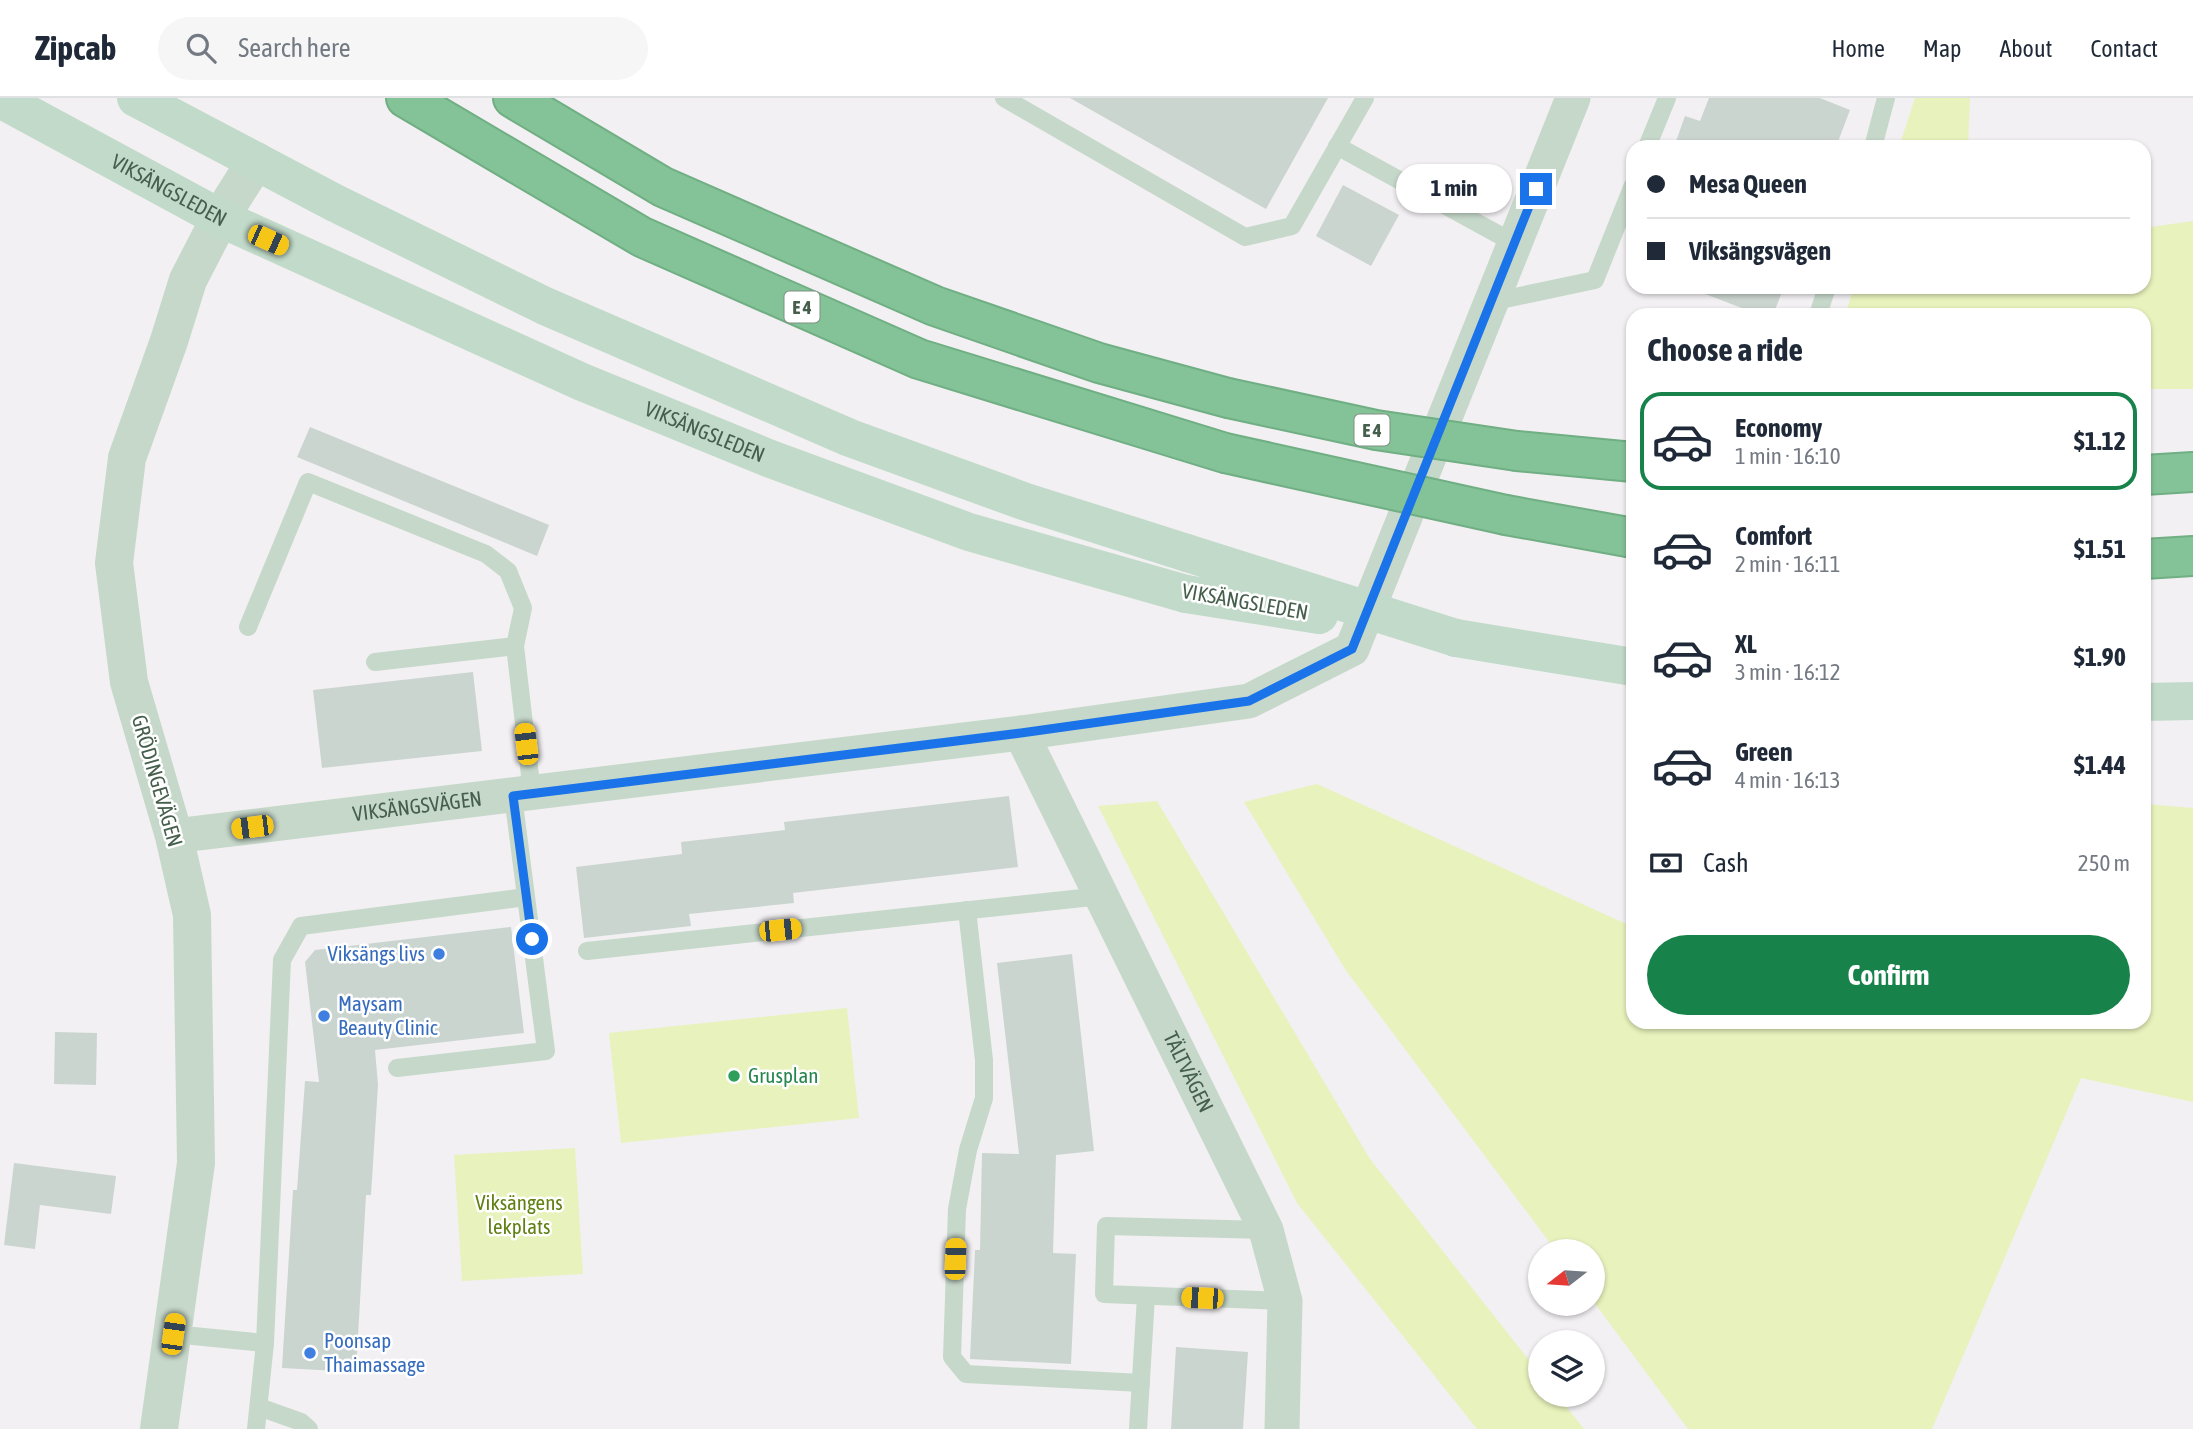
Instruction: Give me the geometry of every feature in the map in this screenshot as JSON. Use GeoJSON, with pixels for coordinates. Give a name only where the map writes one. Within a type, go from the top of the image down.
{"type":"FeatureCollection","features":[{"type":"Feature","properties":{"kind":"highway","name":"E 4"},"geometry":{"type":"LineString","coordinates":[[406,98],[642,237],[919,359],[1225,453],[1506,515],[1626,537]]}},
{"type":"Feature","properties":{"kind":"highway","name":"E 4"},"geometry":{"type":"LineString","coordinates":[[513,98],[663,187],[935,306],[1099,363],[1228,398],[1376,430],[1517,451],[1626,461]]}},
{"type":"Feature","properties":{"kind":"highway"},"geometry":{"type":"LineString","coordinates":[[2151,475],[2193,472]]}},
{"type":"Feature","properties":{"kind":"highway"},"geometry":{"type":"LineString","coordinates":[[2151,559],[2193,556]]}},
{"type":"Feature","properties":{"kind":"main road","name":"VIKSÄNGSLEDEN"},"geometry":{"type":"LineString","coordinates":[[136,98],[335,203],[545,306],[850,438],[1026,502],[1456,638]]}},
{"type":"Feature","properties":{"kind":"main road","name":"VIKSÄNGSLEDEN"},"geometry":{"type":"LineString","coordinates":[[0,100],[220,218],[582,382],[768,458],[969,532],[1186,594],[1626,666]]}},
{"type":"Feature","properties":{"kind":"main road"},"geometry":{"type":"LineString","coordinates":[[2151,702],[2193,701]]}},
{"type":"Feature","properties":{"kind":"street","name":"VIKSÄNGSVÄGEN"},"geometry":{"type":"LineString","coordinates":[[174,836],[1021,733],[1249,701],[1352,649],[1573,98]]}},
{"type":"Feature","properties":{"kind":"street","name":"GRÖDINGEVÄGEN"},"geometry":{"type":"LineString","coordinates":[[159,1429],[196,1163],[192,915],[174,836],[129,682],[114,563],[127,458],[188,281],[220,218],[256,161]]}},
{"type":"Feature","properties":{"kind":"street","name":"TÄLTVÄGEN"},"geometry":{"type":"LineString","coordinates":[[1021,733],[1266,1230],[1285,1301],[1283,1429]]}},
{"type":"Feature","properties":{"kind":"lane"},"geometry":{"type":"LineString","coordinates":[[1004,98],[1245,237],[1292,226],[1365,98]]}},
{"type":"Feature","properties":{"kind":"lane"},"geometry":{"type":"LineString","coordinates":[[1650,140],[1667,98]]}},
{"type":"Feature","properties":{"kind":"lane"},"geometry":{"type":"LineString","coordinates":[[1875,140],[1886,98]]}},
{"type":"Feature","properties":{"kind":"lane"},"geometry":{"type":"LineString","coordinates":[[1337,146],[1514,243]]}},
{"type":"Feature","properties":{"kind":"lane"},"geometry":{"type":"LineString","coordinates":[[1490,302],[1595,281],[1626,202]]}},
{"type":"Feature","properties":{"kind":"lane"},"geometry":{"type":"LineString","coordinates":[[248,627],[308,482],[486,554],[508,571],[523,608],[515,646],[526,897],[546,1051],[397,1068]]}},
{"type":"Feature","properties":{"kind":"lane"},"geometry":{"type":"LineString","coordinates":[[376,662],[515,646]]}},
{"type":"Feature","properties":{"kind":"lane"},"geometry":{"type":"LineString","coordinates":[[587,951],[1101,896]]}},
{"type":"Feature","properties":{"kind":"lane"},"geometry":{"type":"LineString","coordinates":[[256,1429],[265,1343],[282,960],[301,926],[526,897]]}},
{"type":"Feature","properties":{"kind":"lane"},"geometry":{"type":"LineString","coordinates":[[967,910],[984,1060],[984,1098],[968,1150],[957,1209],[952,1357],[966,1374],[1141,1383]]}},
{"type":"Feature","properties":{"kind":"lane"},"geometry":{"type":"LineString","coordinates":[[1266,1230],[1105,1226],[1104,1294],[1285,1301]]}},
{"type":"Feature","properties":{"kind":"lane"},"geometry":{"type":"LineString","coordinates":[[1138,1429],[1146,1296]]}},
{"type":"Feature","properties":{"kind":"lane"},"geometry":{"type":"LineString","coordinates":[[173,1334],[265,1343]]}},
{"type":"Feature","properties":{"kind":"lane"},"geometry":{"type":"LineString","coordinates":[[259,1407],[301,1422],[309,1429]]}},
{"type":"Feature","properties":{"kind":"green space"},"geometry":{"type":"Polygon","coordinates":[[[1915,98],[1970,98],[1968,140],[1901,140],[1915,98]]]}},
{"type":"Feature","properties":{"kind":"green space"},"geometry":{"type":"Polygon","coordinates":[[[2193,221],[2193,389],[2151,389],[2151,308],[1847,308],[1852,294],[2151,294],[2151,227],[2193,221]]]}},
{"type":"Feature","properties":{"kind":"green space"},"geometry":{"type":"Polygon","coordinates":[[[1317,784],[1626,924],[1626,1029],[2151,1029],[2151,805],[2193,808],[2193,1102],[2081,1078],[1932,1429],[1688,1429],[1604,1316],[1605,1239],[1547,1239],[1345,969],[1244,802],[1317,784]]]}},
{"type":"Feature","properties":{"kind":"green space"},"geometry":{"type":"Polygon","coordinates":[[[1157,801],[1370,1159],[1528,1359],[1528,1407],[1567,1407],[1584,1429],[1477,1429],[1297,1203],[1098,806],[1157,801]]]}},
{"type":"Feature","properties":{"kind":"green space","name":"Grusplan"},"geometry":{"type":"Polygon","coordinates":[[[847,1008],[859,1118],[621,1143],[609,1033],[847,1008]]]}},
{"type":"Feature","properties":{"kind":"green space","name":"Viksängens lekplats"},"geometry":{"type":"Polygon","coordinates":[[[575,1148],[583,1274],[462,1281],[454,1155],[575,1148]]]}},
{"type":"Feature","properties":{"kind":"building"},"geometry":{"type":"Polygon","coordinates":[[[1070,98],[1328,98],[1266,209],[1070,98]]]}},
{"type":"Feature","properties":{"kind":"building"},"geometry":{"type":"Polygon","coordinates":[[[1709,98],[1820,98],[1850,110],[1839,140],[1676,140],[1685,116],[1700,121],[1709,98]]]}},
{"type":"Feature","properties":{"kind":"building"},"geometry":{"type":"Polygon","coordinates":[[[1343,185],[1399,215],[1371,266],[1316,236],[1343,185]]]}},
{"type":"Feature","properties":{"kind":"building"},"geometry":{"type":"Polygon","coordinates":[[[1705,294],[1781,294],[1776,308],[1742,308],[1705,294]]]}},
{"type":"Feature","properties":{"kind":"building"},"geometry":{"type":"Polygon","coordinates":[[[310,427],[549,525],[537,556],[297,457],[310,427]]]}},
{"type":"Feature","properties":{"kind":"building"},"geometry":{"type":"Polygon","coordinates":[[[473,672],[482,751],[322,768],[313,690],[473,672]]]}},
{"type":"Feature","properties":{"kind":"building"},"geometry":{"type":"Polygon","coordinates":[[[1009,796],[1018,867],[793,893],[794,903],[689,914],[691,926],[584,938],[576,867],[682,854],[681,842],[785,830],[784,822],[1009,796]]]}},
{"type":"Feature","properties":{"kind":"building"},"geometry":{"type":"Polygon","coordinates":[[[511,927],[524,1033],[375,1050],[378,1085],[371,1195],[366,1195],[356,1372],[282,1368],[293,1190],[297,1190],[305,1081],[319,1082],[305,962],[315,950],[511,927]]]}},
{"type":"Feature","properties":{"kind":"building"},"geometry":{"type":"Polygon","coordinates":[[[1072,954],[1094,1151],[1056,1155],[1053,1253],[1076,1254],[1071,1364],[970,1359],[975,1250],[980,1250],[982,1153],[1019,1154],[997,963],[1072,954]]]}},
{"type":"Feature","properties":{"kind":"building"},"geometry":{"type":"Polygon","coordinates":[[[55,1032],[97,1033],[96,1085],[54,1084],[55,1032]]]}},
{"type":"Feature","properties":{"kind":"building"},"geometry":{"type":"Polygon","coordinates":[[[14,1163],[116,1176],[111,1214],[40,1205],[35,1249],[4,1245],[14,1163]]]}},
{"type":"Feature","properties":{"kind":"building"},"geometry":{"type":"Polygon","coordinates":[[[1176,1347],[1248,1352],[1243,1429],[1171,1429],[1176,1347]]]}},
{"type":"Feature","properties":{"kind":"place","name":"Viksängs livs"},"geometry":{"type":"Point","coordinates":[439,954]}},
{"type":"Feature","properties":{"kind":"place","name":"Maysam Beauty Clinic"},"geometry":{"type":"Point","coordinates":[324,1016]}},
{"type":"Feature","properties":{"kind":"place","name":"Grusplan"},"geometry":{"type":"Point","coordinates":[734,1076]}},
{"type":"Feature","properties":{"kind":"place","name":"Poonsap Thaimassage"},"geometry":{"type":"Point","coordinates":[310,1353]}},
{"type":"Feature","properties":{"kind":"route"},"geometry":{"type":"LineString","coordinates":[[532,939],[513,796],[1021,733],[1249,701],[1352,649],[1536,189]]}}]}
